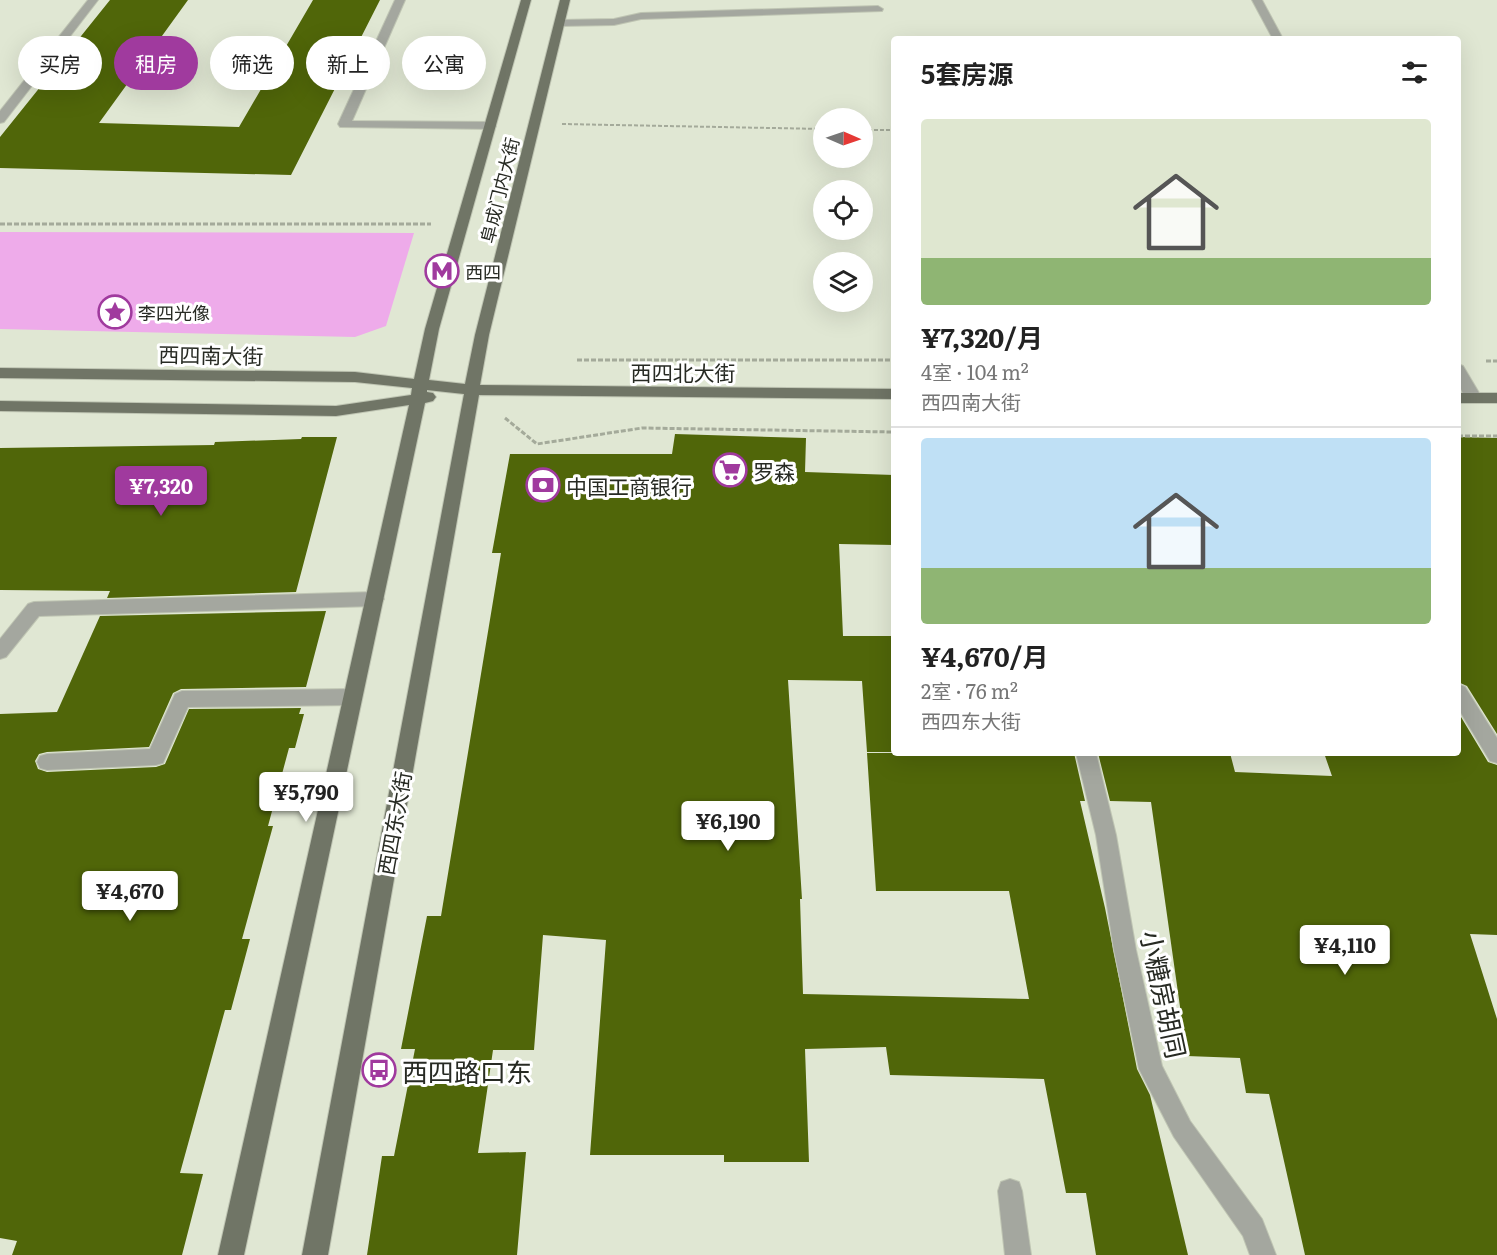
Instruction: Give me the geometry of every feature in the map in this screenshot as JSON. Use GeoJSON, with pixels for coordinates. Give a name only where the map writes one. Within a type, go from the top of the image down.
{"type":"FeatureCollection","features":[{"type":"Feature","properties":{"kind":"main road","name":"阜成门内大街"},"geometry":{"type":"LineString","coordinates":[[419,391],[432,329],[526,0]]}},
{"type":"Feature","properties":{"kind":"main road","name":"阜成门内大街"},"geometry":{"type":"LineString","coordinates":[[471,390],[482,335],[565,0]]}},
{"type":"Feature","properties":{"kind":"main road","name":"西四南大街"},"geometry":{"type":"LineString","coordinates":[[0,373],[355,377],[419,391]]}},
{"type":"Feature","properties":{"kind":"main road","name":"西四东大街"},"geometry":{"type":"LineString","coordinates":[[315,1255],[471,390]]}},
{"type":"Feature","properties":{"kind":"main road","name":"西四北大街"},"geometry":{"type":"LineString","coordinates":[[419,391],[891,394]]}},
{"type":"Feature","properties":{"kind":"main road"},"geometry":{"type":"LineString","coordinates":[[0,406],[336,411],[419,391],[231,1255]]}},
{"type":"Feature","properties":{"kind":"main road"},"geometry":{"type":"LineString","coordinates":[[1466,398],[1497,398]]}},
{"type":"Feature","properties":{"kind":"street"},"geometry":{"type":"LineString","coordinates":[[0,119],[93,0]]}},
{"type":"Feature","properties":{"kind":"street"},"geometry":{"type":"LineString","coordinates":[[400,0],[344,124],[490,126]]}},
{"type":"Feature","properties":{"kind":"street"},"geometry":{"type":"LineString","coordinates":[[1257,0],[1276,36]]}},
{"type":"Feature","properties":{"kind":"street"},"geometry":{"type":"LineString","coordinates":[[560,23],[614,22],[640,16],[878,9]]}},
{"type":"Feature","properties":{"kind":"street"},"geometry":{"type":"LineString","coordinates":[[1461,380],[1466,398]]}},
{"type":"Feature","properties":{"kind":"street"},"geometry":{"type":"LineString","coordinates":[[0,652],[34,609],[375,600]]}},
{"type":"Feature","properties":{"kind":"street"},"geometry":{"type":"LineString","coordinates":[[47,762],[156,757],[182,699],[353,697]]}},
{"type":"Feature","properties":{"kind":"street"},"geometry":{"type":"LineString","coordinates":[[1461,697],[1497,755]]}},
{"type":"Feature","properties":{"kind":"street","name":"小糖房胡同"},"geometry":{"type":"LineString","coordinates":[[1087,756],[1106,835],[1125,950],[1151,1069],[1182,1129],[1253,1228],[1263,1255]]}},
{"type":"Feature","properties":{"kind":"street"},"geometry":{"type":"LineString","coordinates":[[1010,1191],[1018,1255]]}},
{"type":"Feature","properties":{"kind":"path"},"geometry":{"type":"LineString","coordinates":[[534,124],[813,129]]}},
{"type":"Feature","properties":{"kind":"path"},"geometry":{"type":"LineString","coordinates":[[873,130],[891,130]]}},
{"type":"Feature","properties":{"kind":"path"},"geometry":{"type":"LineString","coordinates":[[0,224],[461,224]]}},
{"type":"Feature","properties":{"kind":"path"},"geometry":{"type":"LineString","coordinates":[[471,390],[537,444],[642,428],[891,432]]}},
{"type":"Feature","properties":{"kind":"path"},"geometry":{"type":"LineString","coordinates":[[1461,436],[1497,436]]}},
{"type":"Feature","properties":{"kind":"shaded area"},"geometry":{"type":"Polygon","coordinates":[[[0,232],[414,233],[386,326],[355,337],[0,329],[0,232]]]}},
{"type":"Feature","properties":{"kind":"building"},"geometry":{"type":"Polygon","coordinates":[[[110,0],[188,0],[162,36],[114,36],[114,90],[123,90],[99,123],[239,127],[261,90],[294,90],[294,36],[292,36],[313,0],[380,0],[362,36],[306,36],[306,90],[334,90],[291,175],[0,168],[0,137],[38,90],[102,90],[102,36],[81,36],[110,0]]]}},
{"type":"Feature","properties":{"kind":"building"},"geometry":{"type":"Polygon","coordinates":[[[675,434],[806,438],[805,472],[891,475],[891,545],[839,544],[843,636],[891,636],[891,752],[867,752],[862,681],[788,680],[802,899],[800,899],[803,994],[1029,999],[1009,891],[876,891],[867,753],[891,753],[891,756],[1075,756],[1085,801],[1080,801],[1105,908],[1137,1069],[1150,1095],[1188,1255],[1096,1255],[1086,1193],[1066,1193],[1044,1079],[890,1075],[886,1047],[805,1049],[809,1162],[724,1162],[724,1155],[590,1155],[606,940],[543,935],[534,1050],[493,1050],[478,1153],[526,1152],[517,1255],[367,1255],[382,1156],[394,1156],[415,1049],[401,1049],[427,916],[441,916],[501,553],[492,553],[510,454],[672,454],[675,434]]]}},
{"type":"Feature","properties":{"kind":"building"},"geometry":{"type":"Polygon","coordinates":[[[302,437],[337,437],[296,592],[107,598],[110,591],[0,590],[0,448],[214,445],[215,442],[301,439],[302,437]]]}},
{"type":"Feature","properties":{"kind":"building"},"geometry":{"type":"Polygon","coordinates":[[[1461,437],[1497,438],[1497,734],[1467,686],[1461,683],[1461,437]]]}},
{"type":"Feature","properties":{"kind":"building"},"geometry":{"type":"Polygon","coordinates":[[[326,611],[306,687],[181,689],[173,693],[149,747],[47,752],[39,754],[35,761],[38,769],[47,772],[156,767],[165,764],[189,709],[301,708],[299,714],[304,714],[295,748],[289,748],[268,826],[273,826],[242,939],[250,939],[231,1010],[225,1010],[180,1173],[203,1174],[182,1255],[12,1255],[17,1241],[0,1238],[0,714],[57,712],[100,616],[326,611]]]}},
{"type":"Feature","properties":{"kind":"building"},"geometry":{"type":"Polygon","coordinates":[[[1461,717],[1488,762],[1497,765],[1497,935],[1470,934],[1497,1019],[1497,1255],[1305,1255],[1269,1094],[1246,1093],[1240,1058],[1187,1056],[1151,802],[1110,801],[1099,756],[1231,756],[1235,772],[1332,776],[1325,756],[1461,756],[1461,717]]]}},
{"type":"Feature","properties":{"kind":"place","name":"西四"},"geometry":{"type":"Point","coordinates":[442,271]}},
{"type":"Feature","properties":{"kind":"place","name":"李四光像"},"geometry":{"type":"Point","coordinates":[115,312]}},
{"type":"Feature","properties":{"kind":"place","name":"罗森"},"geometry":{"type":"Point","coordinates":[730,470]}},
{"type":"Feature","properties":{"kind":"place","name":"中国工商银行"},"geometry":{"type":"Point","coordinates":[543,485]}},
{"type":"Feature","properties":{"kind":"place","name":"西四路口东"},"geometry":{"type":"Point","coordinates":[379,1070]}}]}
